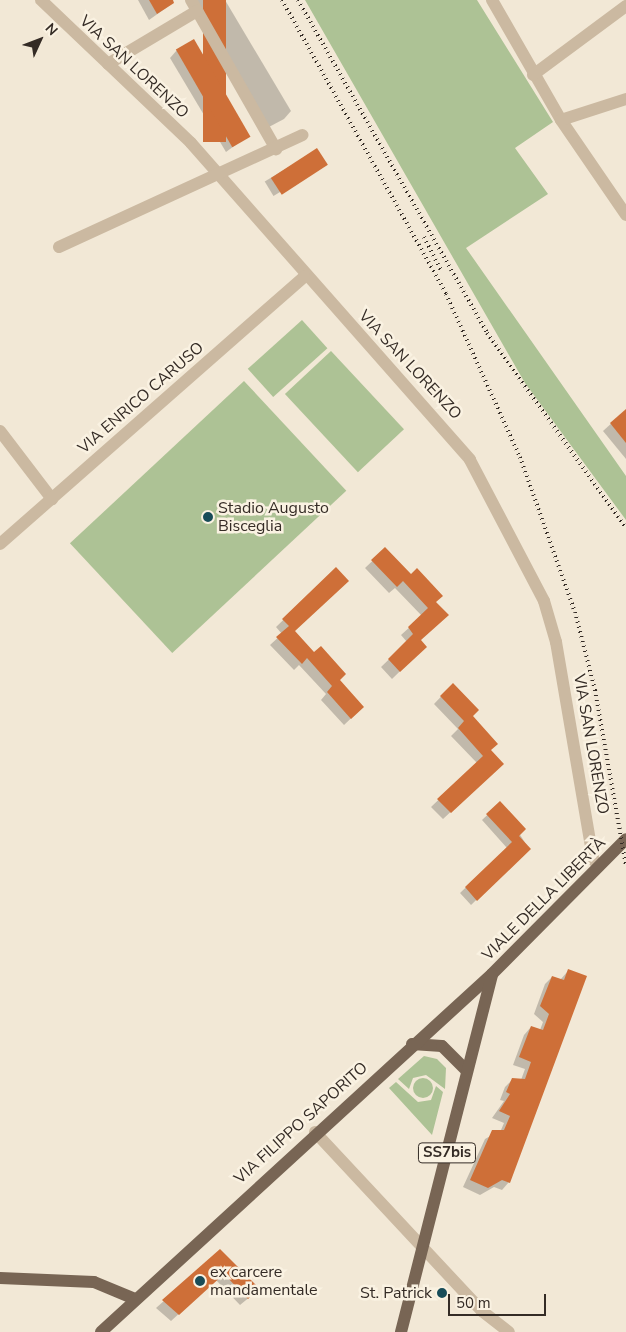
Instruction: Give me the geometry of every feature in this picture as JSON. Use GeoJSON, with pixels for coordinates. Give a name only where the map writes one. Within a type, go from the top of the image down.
{"type":"FeatureCollection","features":[{"type":"Feature","properties":{"kind":"main road","name":"VIALE DELLA LIBERTÀ"},"geometry":{"type":"LineString","coordinates":[[401,1332],[492,974],[626,839]]}},
{"type":"Feature","properties":{"kind":"main road","name":"VIA FILIPPO SAPORITO"},"geometry":{"type":"LineString","coordinates":[[101,1332],[315,1132],[492,974]]}},
{"type":"Feature","properties":{"kind":"main road"},"geometry":{"type":"LineString","coordinates":[[412,1044],[442,1046],[468,1071]]}},
{"type":"Feature","properties":{"kind":"main road"},"geometry":{"type":"LineString","coordinates":[[0,1278],[94,1282],[135,1299]]}},
{"type":"Feature","properties":{"kind":"street","name":"VIA SAN LORENZO"},"geometry":{"type":"LineString","coordinates":[[41,0],[191,143],[217,177],[304,277],[458,442],[508,526],[544,601],[556,642],[592,844],[603,862]]}},
{"type":"Feature","properties":{"kind":"street"},"geometry":{"type":"LineString","coordinates":[[492,0],[533,75],[561,120],[626,215]]}},
{"type":"Feature","properties":{"kind":"street"},"geometry":{"type":"LineString","coordinates":[[108,64],[194,5],[276,149]]}},
{"type":"Feature","properties":{"kind":"street"},"geometry":{"type":"LineString","coordinates":[[533,75],[626,6]]}},
{"type":"Feature","properties":{"kind":"street"},"geometry":{"type":"LineString","coordinates":[[561,120],[625,101]]}},
{"type":"Feature","properties":{"kind":"street"},"geometry":{"type":"LineString","coordinates":[[59,247],[217,177],[303,135]]}},
{"type":"Feature","properties":{"kind":"street","name":"VIA ENRICO CARUSO"},"geometry":{"type":"LineString","coordinates":[[0,544],[304,277]]}},
{"type":"Feature","properties":{"kind":"street"},"geometry":{"type":"LineString","coordinates":[[0,431],[52,499]]}},
{"type":"Feature","properties":{"kind":"street"},"geometry":{"type":"LineString","coordinates":[[315,1132],[422,1249],[482,1311],[509,1332]]}},
{"type":"Feature","properties":{"kind":"green space"},"geometry":{"type":"Polygon","coordinates":[[[305,0],[477,0],[553,122],[515,148],[548,194],[466,248],[626,476],[626,520],[525,383],[305,0]]]}},
{"type":"Feature","properties":{"kind":"green space"},"geometry":{"type":"Polygon","coordinates":[[[302,320],[327,348],[273,397],[248,369],[302,320]]]}},
{"type":"Feature","properties":{"kind":"green space"},"geometry":{"type":"Polygon","coordinates":[[[331,351],[404,429],[358,472],[285,394],[331,351]]]}},
{"type":"Feature","properties":{"kind":"green space","name":"Stadio Augusto Bisceglia"},"geometry":{"type":"Polygon","coordinates":[[[244,381],[346,491],[172,653],[70,543],[244,381]]]}},
{"type":"Feature","properties":{"kind":"green space"},"geometry":{"type":"Polygon","coordinates":[[[424,1056],[437,1059],[446,1068],[445,1089],[426,1075],[413,1078],[409,1089],[398,1079],[424,1056]]]}},
{"type":"Feature","properties":{"kind":"green space"},"geometry":{"type":"Polygon","coordinates":[[[423,1078],[430,1081],[433,1088],[430,1095],[423,1098],[416,1095],[413,1088],[416,1081],[423,1078]]]}},
{"type":"Feature","properties":{"kind":"green space"},"geometry":{"type":"Polygon","coordinates":[[[396,1082],[418,1102],[431,1100],[436,1086],[443,1092],[432,1135],[389,1088],[396,1082]]]}},
{"type":"Feature","properties":{"kind":"building"},"geometry":{"type":"Polygon","coordinates":[[[149,0],[173,0],[174,3],[157,14],[149,0]]]}},
{"type":"Feature","properties":{"kind":"building"},"geometry":{"type":"Polygon","coordinates":[[[203,0],[226,0],[226,142],[203,142],[203,0]]]}},
{"type":"Feature","properties":{"kind":"building"},"geometry":{"type":"Polygon","coordinates":[[[194,39],[250,137],[232,147],[176,50],[194,39]]]}},
{"type":"Feature","properties":{"kind":"building"},"geometry":{"type":"Polygon","coordinates":[[[317,148],[328,165],[282,195],[271,178],[317,148]]]}},
{"type":"Feature","properties":{"kind":"building"},"geometry":{"type":"Polygon","coordinates":[[[626,409],[626,443],[610,423],[626,409]]]}},
{"type":"Feature","properties":{"kind":"building"},"geometry":{"type":"Polygon","coordinates":[[[385,547],[411,574],[417,568],[443,596],[436,602],[449,615],[421,640],[427,647],[400,672],[388,659],[413,634],[408,627],[428,608],[403,581],[397,587],[371,560],[385,547]]]}},
{"type":"Feature","properties":{"kind":"building"},"geometry":{"type":"Polygon","coordinates":[[[336,567],[349,581],[295,631],[314,652],[321,646],[346,674],[340,680],[364,707],[351,719],[327,692],[332,686],[307,658],[302,664],[276,637],[289,626],[282,619],[336,567]]]}},
{"type":"Feature","properties":{"kind":"building"},"geometry":{"type":"Polygon","coordinates":[[[453,683],[479,710],[473,716],[498,744],[491,750],[504,764],[451,813],[437,799],[483,756],[458,728],[464,721],[440,696],[453,683]]]}},
{"type":"Feature","properties":{"kind":"building"},"geometry":{"type":"Polygon","coordinates":[[[500,801],[526,829],[519,836],[531,849],[477,901],[465,887],[512,842],[486,814],[500,801]]]}},
{"type":"Feature","properties":{"kind":"building"},"geometry":{"type":"Polygon","coordinates":[[[568,969],[587,976],[510,1183],[502,1180],[488,1188],[470,1180],[492,1130],[504,1130],[510,1116],[499,1111],[510,1094],[506,1092],[512,1078],[525,1079],[531,1062],[519,1057],[531,1026],[543,1030],[549,1014],[540,1006],[552,976],[564,980],[568,969]]]}},
{"type":"Feature","properties":{"kind":"building","name":"ex carcere mandamentale"},"geometry":{"type":"Polygon","coordinates":[[[220,1249],[260,1289],[248,1299],[224,1274],[179,1315],[162,1300],[220,1249]]]}},
{"type":"Feature","properties":{"kind":"railway"},"geometry":{"type":"LineString","coordinates":[[282,0],[446,294],[520,457],[575,612],[595,690],[626,865]]}},
{"type":"Feature","properties":{"kind":"railway"},"geometry":{"type":"LineString","coordinates":[[298,0],[487,333],[626,528]]}},
{"type":"Feature","properties":{"kind":"railway"},"geometry":{"type":"LineString","coordinates":[[424,237],[441,270]]}},
{"type":"Feature","properties":{"kind":"place","name":"Stadio Augusto Bisceglia"},"geometry":{"type":"Point","coordinates":[208,517]}},
{"type":"Feature","properties":{"kind":"place","name":"ex carcere mandamentale"},"geometry":{"type":"Point","coordinates":[200,1281]}},
{"type":"Feature","properties":{"kind":"place","name":"St. Patrick"},"geometry":{"type":"Point","coordinates":[442,1293]}}]}
